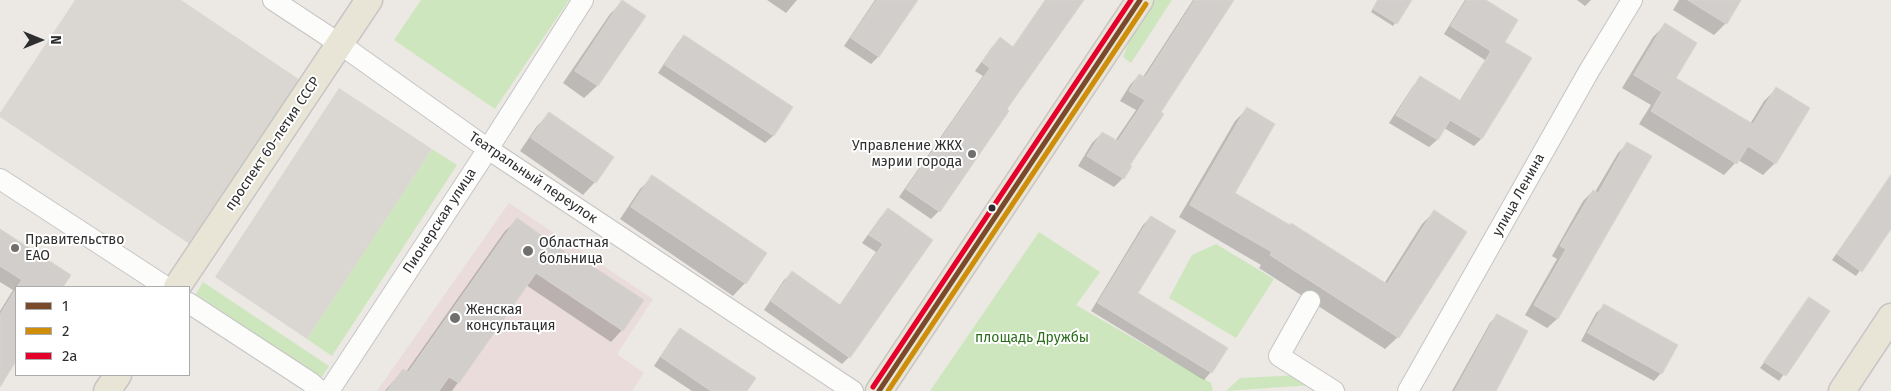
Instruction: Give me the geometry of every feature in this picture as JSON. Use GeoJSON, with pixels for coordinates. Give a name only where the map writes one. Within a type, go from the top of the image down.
{"type":"FeatureCollection","features":[{"type":"Feature","properties":{"kind":"main road","name":"проспект 60-летия СССР"},"geometry":{"type":"LineString","coordinates":[[178,286],[369,0]]}},
{"type":"Feature","properties":{"kind":"main road"},"geometry":{"type":"LineString","coordinates":[[879,391],[1140,0]]}},
{"type":"Feature","properties":{"kind":"main road"},"geometry":{"type":"LineString","coordinates":[[1842,391],[1891,317]]}},
{"type":"Feature","properties":{"kind":"main road"},"geometry":{"type":"LineString","coordinates":[[107,391],[117,376]]}},
{"type":"Feature","properties":{"kind":"street","name":"Театральный переулок"},"geometry":{"type":"LineString","coordinates":[[272,0],[340,44],[488,148],[853,391]]}},
{"type":"Feature","properties":{"kind":"street","name":"Пионерская улица"},"geometry":{"type":"LineString","coordinates":[[329,391],[583,0]]}},
{"type":"Feature","properties":{"kind":"street","name":"улица Ленина"},"geometry":{"type":"LineString","coordinates":[[1408,391],[1589,71],[1632,0]]}},
{"type":"Feature","properties":{"kind":"street"},"geometry":{"type":"LineString","coordinates":[[0,179],[164,286]]}},
{"type":"Feature","properties":{"kind":"street"},"geometry":{"type":"LineString","coordinates":[[1310,301],[1279,356],[1334,391]]}},
{"type":"Feature","properties":{"kind":"street"},"geometry":{"type":"LineString","coordinates":[[190,303],[310,382],[320,391]]}},
{"type":"Feature","properties":{"kind":"shaded area"},"geometry":{"type":"Polygon","coordinates":[[[75,0],[181,0],[306,84],[197,249],[0,117],[0,113],[75,0]]]}},
{"type":"Feature","properties":{"kind":"shaded area"},"geometry":{"type":"Polygon","coordinates":[[[339,88],[432,149],[307,339],[215,277],[339,88]]]}},
{"type":"Feature","properties":{"kind":"shaded area","name":"Областная больница"},"geometry":{"type":"Polygon","coordinates":[[[509,203],[653,299],[617,354],[644,373],[632,391],[377,391],[509,203]]]}},
{"type":"Feature","properties":{"kind":"green space"},"geometry":{"type":"Polygon","coordinates":[[[421,0],[569,0],[495,109],[394,40],[421,0]]]}},
{"type":"Feature","properties":{"kind":"green space"},"geometry":{"type":"Polygon","coordinates":[[[1155,0],[1172,0],[1131,63],[1123,57],[1133,32],[1155,0]]]}},
{"type":"Feature","properties":{"kind":"green space"},"geometry":{"type":"Polygon","coordinates":[[[432,149],[457,165],[332,356],[307,339],[432,149]]]}},
{"type":"Feature","properties":{"kind":"green space","name":"площадь Дружбы"},"geometry":{"type":"Polygon","coordinates":[[[1039,232],[1100,272],[1076,305],[1211,383],[1213,391],[930,391],[1039,232]]]}},
{"type":"Feature","properties":{"kind":"green space"},"geometry":{"type":"Polygon","coordinates":[[[1216,244],[1274,279],[1236,338],[1169,298],[1192,255],[1216,244]]]}},
{"type":"Feature","properties":{"kind":"green space"},"geometry":{"type":"Polygon","coordinates":[[[203,282],[329,366],[321,378],[196,294],[203,282]]]}},
{"type":"Feature","properties":{"kind":"green space"},"geometry":{"type":"Polygon","coordinates":[[[1300,375],[1313,385],[1226,391],[1240,378],[1300,375]]]}},
{"type":"Feature","properties":{"kind":"building"},"geometry":{"type":"Polygon","coordinates":[[[622,0],[646,16],[598,86],[575,71],[622,0]]]}},
{"type":"Feature","properties":{"kind":"building"},"geometry":{"type":"Polygon","coordinates":[[[877,0],[918,0],[879,57],[851,38],[877,0]]]}},
{"type":"Feature","properties":{"kind":"building"},"geometry":{"type":"Polygon","coordinates":[[[1046,0],[1084,0],[1007,109],[1009,111],[940,212],[906,189],[990,68],[982,62],[1000,37],[1013,47],[1046,0]]]}},
{"type":"Feature","properties":{"kind":"building"},"geometry":{"type":"Polygon","coordinates":[[[1195,0],[1234,0],[1161,112],[1164,114],[1130,165],[1132,166],[1124,179],[1087,156],[1102,132],[1118,141],[1145,100],[1129,91],[1139,74],[1145,77],[1195,0]]]}},
{"type":"Feature","properties":{"kind":"building"},"geometry":{"type":"Polygon","coordinates":[[[1378,0],[1412,0],[1397,24],[1373,9],[1378,0]]]}},
{"type":"Feature","properties":{"kind":"building"},"geometry":{"type":"Polygon","coordinates":[[[1467,0],[1486,0],[1518,20],[1505,42],[1532,58],[1482,139],[1450,120],[1438,140],[1396,115],[1420,76],[1461,101],[1491,51],[1451,26],[1467,0]]]}},
{"type":"Feature","properties":{"kind":"building"},"geometry":{"type":"Polygon","coordinates":[[[1688,0],[1741,0],[1727,24],[1688,0]]]}},
{"type":"Feature","properties":{"kind":"building"},"geometry":{"type":"Polygon","coordinates":[[[1665,23],[1697,43],[1676,78],[1753,124],[1776,87],[1810,108],[1776,164],[1748,146],[1737,164],[1651,111],[1662,92],[1634,75],[1665,23]]]}},
{"type":"Feature","properties":{"kind":"building"},"geometry":{"type":"Polygon","coordinates":[[[684,35],[793,107],[774,136],[665,65],[684,35]]]}},
{"type":"Feature","properties":{"kind":"building"},"geometry":{"type":"Polygon","coordinates":[[[1247,107],[1275,124],[1235,193],[1290,225],[1291,223],[1387,284],[1434,210],[1467,232],[1399,338],[1270,255],[1272,252],[1190,205],[1247,107]]]}},
{"type":"Feature","properties":{"kind":"building"},"geometry":{"type":"Polygon","coordinates":[[[549,112],[614,157],[596,183],[531,138],[549,112]]]}},
{"type":"Feature","properties":{"kind":"building"},"geometry":{"type":"Polygon","coordinates":[[[1627,142],[1652,156],[1558,319],[1534,305],[1566,249],[1560,246],[1593,190],[1598,193],[1627,142]]]}},
{"type":"Feature","properties":{"kind":"building"},"geometry":{"type":"Polygon","coordinates":[[[652,175],[767,253],[746,284],[631,207],[652,175]]]}},
{"type":"Feature","properties":{"kind":"building"},"geometry":{"type":"Polygon","coordinates":[[[1891,175],[1891,229],[1862,272],[1837,254],[1891,175]]]}},
{"type":"Feature","properties":{"kind":"building"},"geometry":{"type":"Polygon","coordinates":[[[888,208],[933,240],[850,358],[771,301],[792,271],[840,305],[883,244],[869,235],[888,208]]]}},
{"type":"Feature","properties":{"kind":"building"},"geometry":{"type":"Polygon","coordinates":[[[1151,216],[1176,231],[1138,293],[1228,348],[1212,373],[1098,303],[1151,216]]]}},
{"type":"Feature","properties":{"kind":"building"},"geometry":{"type":"Polygon","coordinates":[[[517,218],[575,259],[577,256],[644,300],[623,331],[536,273],[459,383],[449,377],[439,391],[387,391],[403,369],[408,372],[517,218]]]}},
{"type":"Feature","properties":{"kind":"building","name":"Правительство ЕАО"},"geometry":{"type":"Polygon","coordinates":[[[0,229],[71,275],[64,286],[18,286],[22,280],[0,266],[0,229]]]}},
{"type":"Feature","properties":{"kind":"building","name":"Правительство ЕАО"},"geometry":{"type":"Polygon","coordinates":[[[15,291],[15,363],[0,387],[0,315],[15,291]]]}},
{"type":"Feature","properties":{"kind":"building"},"geometry":{"type":"Polygon","coordinates":[[[1809,297],[1830,311],[1786,376],[1764,362],[1809,297]]]}},
{"type":"Feature","properties":{"kind":"building"},"geometry":{"type":"Polygon","coordinates":[[[1604,304],[1678,345],[1662,374],[1588,333],[1604,304]]]}},
{"type":"Feature","properties":{"kind":"building"},"geometry":{"type":"Polygon","coordinates":[[[1497,314],[1528,331],[1496,391],[1455,391],[1497,314]]]}},
{"type":"Feature","properties":{"kind":"building"},"geometry":{"type":"Polygon","coordinates":[[[680,328],[756,378],[747,391],[711,391],[661,357],[680,328]]]}},
{"type":"Feature","properties":{"kind":"transit line","name":"2а"},"geometry":{"type":"LineString","coordinates":[[873,387],[1131,0]]}},
{"type":"Feature","properties":{"kind":"transit line","name":"1"},"geometry":{"type":"LineString","coordinates":[[879,391],[1140,0]]}},
{"type":"Feature","properties":{"kind":"transit line","name":"2"},"geometry":{"type":"LineString","coordinates":[[888,391],[1146,4]]}},
{"type":"Feature","properties":{"kind":"place","name":"Управление ЖКХ мэрии города"},"geometry":{"type":"Point","coordinates":[972,154]}},
{"type":"Feature","properties":{"kind":"place","name":"Правительство ЕАО"},"geometry":{"type":"Point","coordinates":[15,248]}},
{"type":"Feature","properties":{"kind":"place","name":"Областная больница"},"geometry":{"type":"Point","coordinates":[528,251]}},
{"type":"Feature","properties":{"kind":"place","name":"Женская консультация"},"geometry":{"type":"Point","coordinates":[455,318]}}]}
